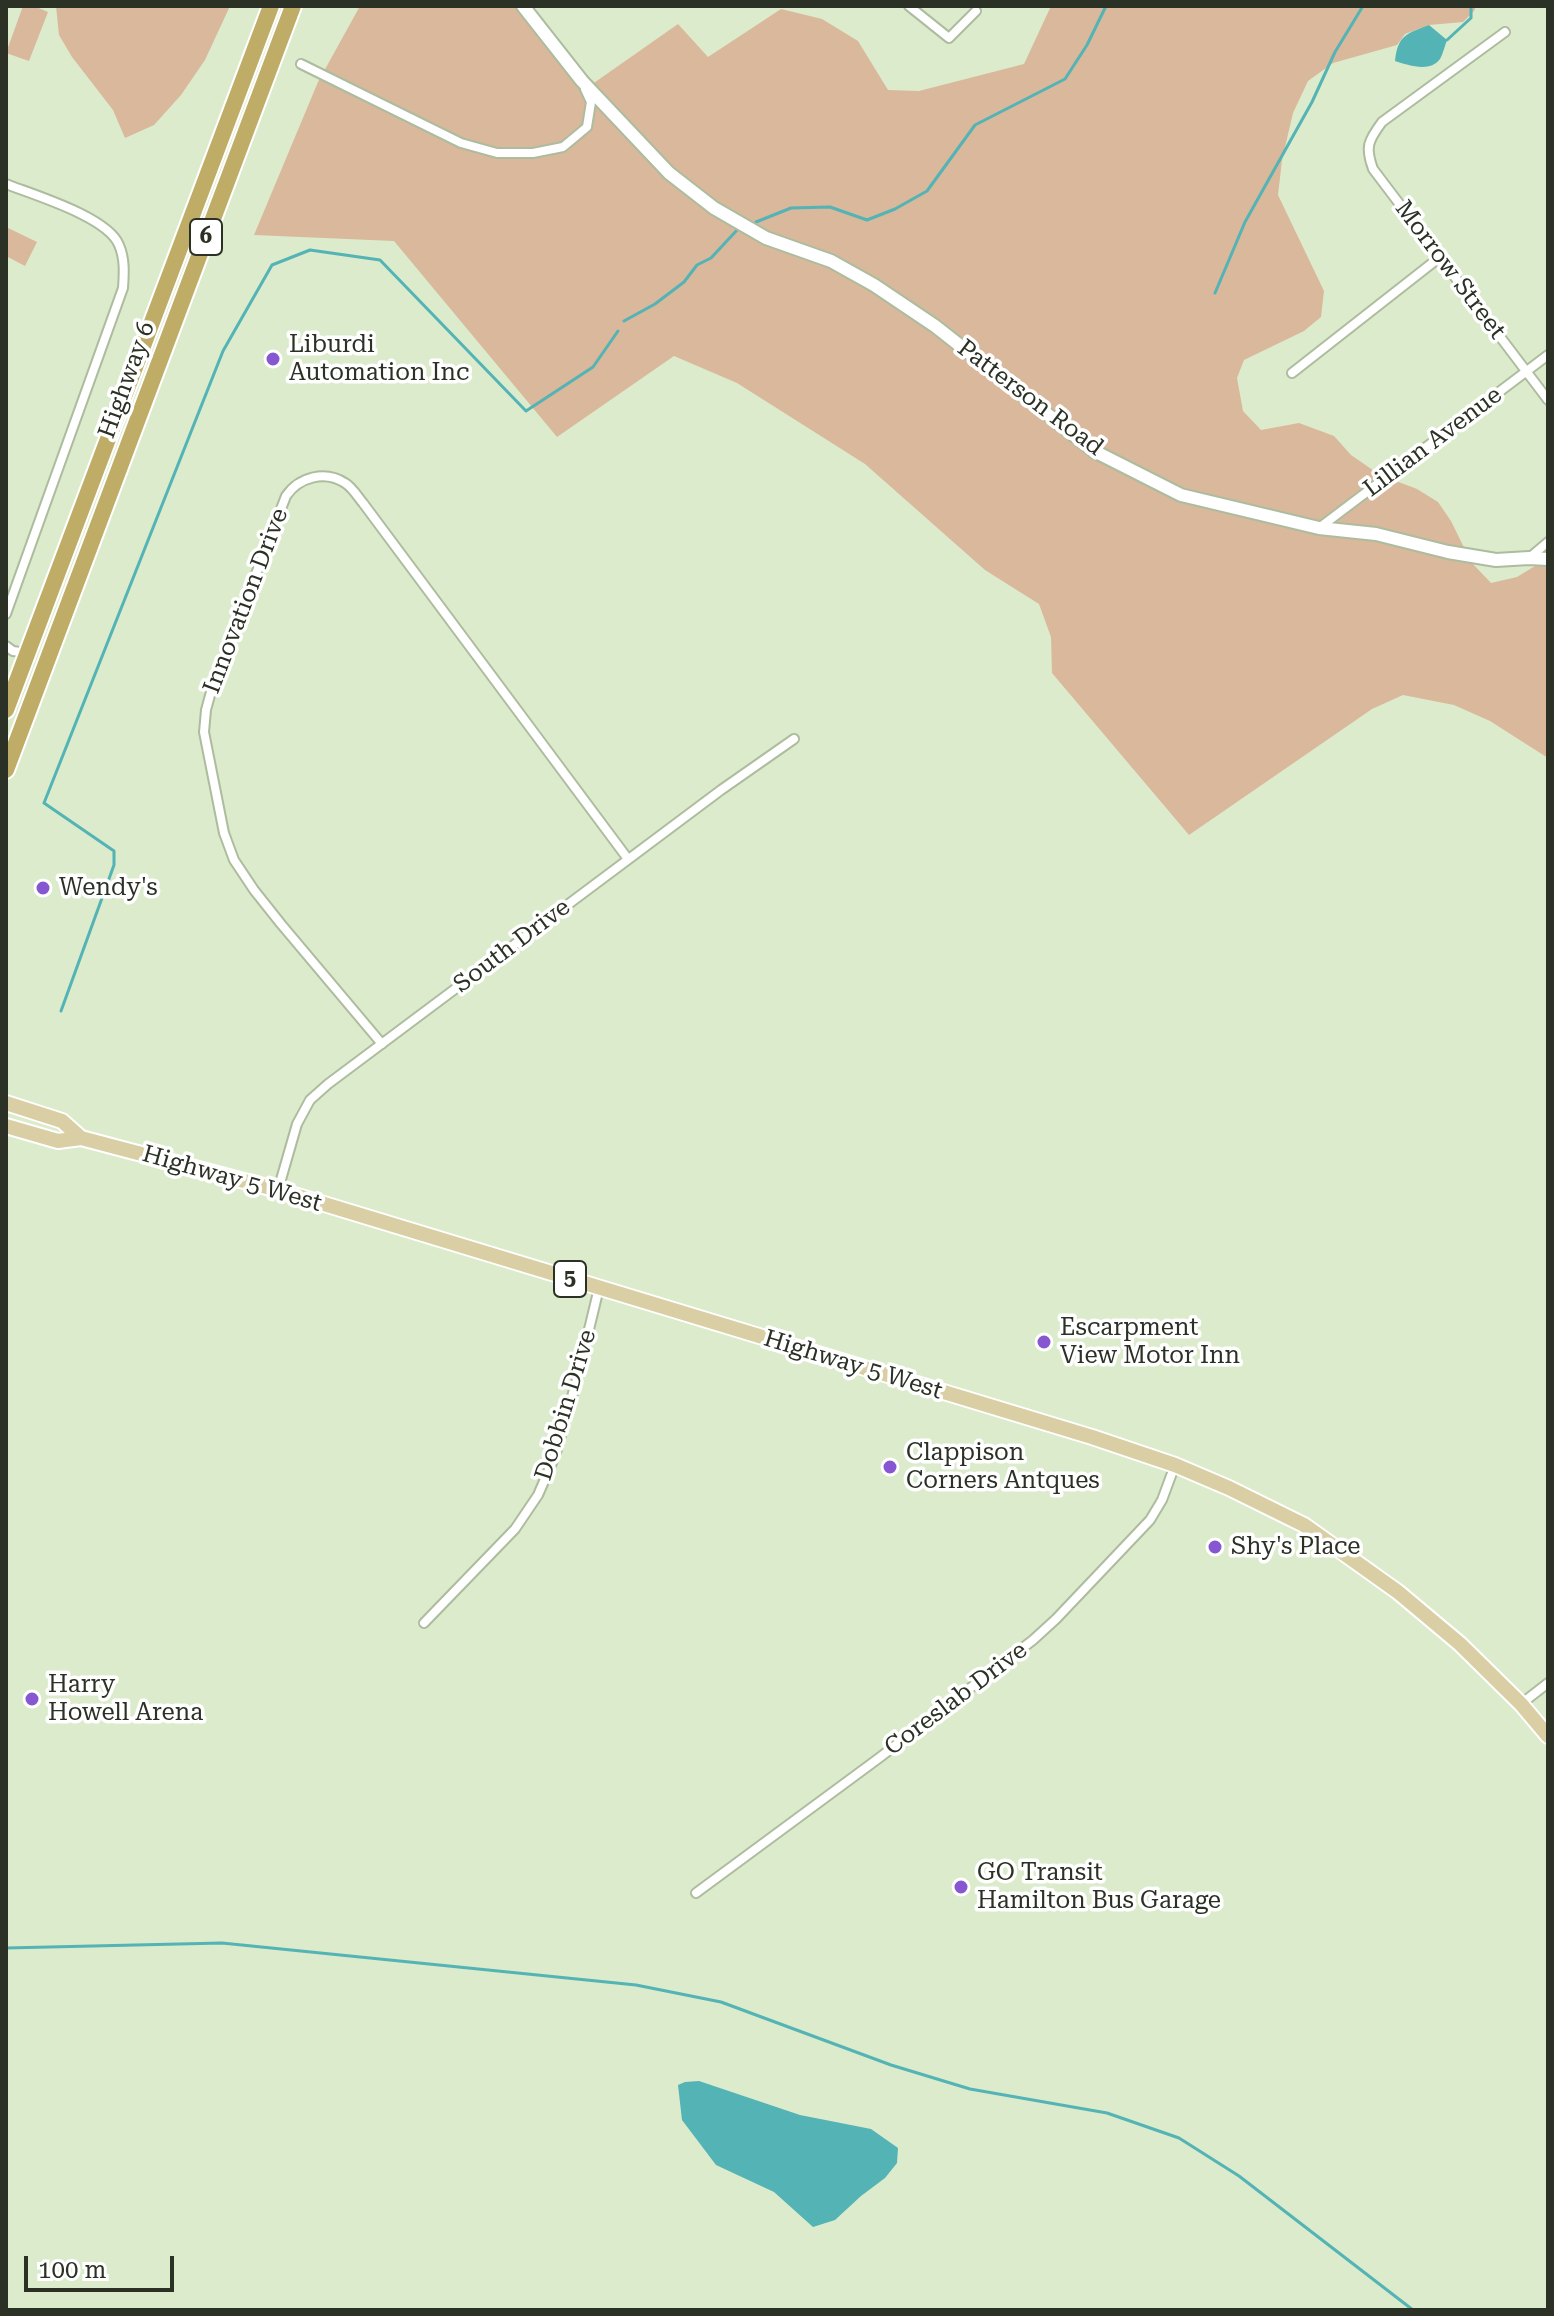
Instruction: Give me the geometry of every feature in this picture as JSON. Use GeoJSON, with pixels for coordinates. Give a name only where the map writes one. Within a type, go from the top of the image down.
{"type":"FeatureCollection","features":[{"type":"Feature","properties":{"kind":"highway","name":"Highway 6"},"geometry":{"type":"LineString","coordinates":[[6,710],[271,6]]}},
{"type":"Feature","properties":{"kind":"highway","name":"Highway 6"},"geometry":{"type":"LineString","coordinates":[[6,770],[293,6]]}},
{"type":"Feature","properties":{"kind":"main road","name":"Highway 5 West"},"geometry":{"type":"LineString","coordinates":[[6,1103],[62,1121],[81,1138]]}},
{"type":"Feature","properties":{"kind":"main road","name":"Highway 5 West"},"geometry":{"type":"LineString","coordinates":[[6,1126],[58,1141],[81,1138],[278,1190],[1175,1465],[1304,1525],[1460,1644],[1521,1704],[1548,1736]]}},
{"type":"Feature","properties":{"kind":"street","name":"Patterson Road"},"geometry":{"type":"LineString","coordinates":[[523,6],[582,81],[669,173],[714,208],[766,238],[831,261],[874,285],[935,326],[1094,451],[1181,495],[1319,528],[1376,534],[1496,560],[1548,559]]}},
{"type":"Feature","properties":{"kind":"street"},"geometry":{"type":"LineString","coordinates":[[909,6],[949,38],[976,11]]}},
{"type":"Feature","properties":{"kind":"street","name":"Morrow Street"},"geometry":{"type":"LineString","coordinates":[[1505,32],[1382,122],[1372,136],[1367,152],[1373,169],[1548,400]]}},
{"type":"Feature","properties":{"kind":"street"},"geometry":{"type":"LineString","coordinates":[[301,64],[461,143],[497,153],[533,153],[563,147],[587,127],[591,102],[582,81]]}},
{"type":"Feature","properties":{"kind":"street"},"geometry":{"type":"LineString","coordinates":[[6,184],[100,223],[119,241],[124,264],[123,288],[6,614]]}},
{"type":"Feature","properties":{"kind":"street"},"geometry":{"type":"LineString","coordinates":[[1292,373],[1440,257]]}},
{"type":"Feature","properties":{"kind":"street","name":"Lillian Avenue"},"geometry":{"type":"LineString","coordinates":[[1319,528],[1548,355]]}},
{"type":"Feature","properties":{"kind":"street","name":"Innovation Drive"},"geometry":{"type":"LineString","coordinates":[[382,1044],[254,890],[234,860],[224,833],[204,732],[212,688],[286,496],[292,488],[313,477],[325,476],[346,483],[628,859]]}},
{"type":"Feature","properties":{"kind":"street"},"geometry":{"type":"LineString","coordinates":[[1529,558],[1548,542]]}},
{"type":"Feature","properties":{"kind":"street"},"geometry":{"type":"LineString","coordinates":[[6,646],[28,654]]}},
{"type":"Feature","properties":{"kind":"street"},"geometry":{"type":"LineString","coordinates":[[19,677],[38,684]]}},
{"type":"Feature","properties":{"kind":"street","name":"South Drive"},"geometry":{"type":"LineString","coordinates":[[278,1190],[297,1124],[310,1100],[628,859],[794,739]]}},
{"type":"Feature","properties":{"kind":"street","name":"Dobbin Drive"},"geometry":{"type":"LineString","coordinates":[[424,1623],[515,1529],[538,1495],[555,1456],[599,1288]]}},
{"type":"Feature","properties":{"kind":"street","name":"Coreslab Drive"},"geometry":{"type":"LineString","coordinates":[[696,1893],[1033,1640],[1150,1520],[1162,1500],[1175,1465]]}},
{"type":"Feature","properties":{"kind":"street"},"geometry":{"type":"LineString","coordinates":[[1521,1704],[1548,1683]]}},
{"type":"Feature","properties":{"kind":"shaded area"},"geometry":{"type":"Polygon","coordinates":[[[23,6],[34,6],[48,12],[29,61],[6,53],[23,6]]]}},
{"type":"Feature","properties":{"kind":"shaded area"},"geometry":{"type":"Polygon","coordinates":[[[56,6],[230,6],[205,60],[181,95],[154,125],[125,138],[113,110],[59,35],[56,6]]]}},
{"type":"Feature","properties":{"kind":"shaded area"},"geometry":{"type":"Polygon","coordinates":[[[360,6],[514,6],[591,85],[678,24],[708,57],[781,9],[822,19],[858,41],[888,90],[919,91],[1024,64],[1051,6],[1476,6],[1463,22],[1429,25],[1405,34],[1397,45],[1333,63],[1308,81],[1293,113],[1278,195],[1324,291],[1321,317],[1304,331],[1244,360],[1237,378],[1243,411],[1261,430],[1299,423],[1334,436],[1351,455],[1380,475],[1417,489],[1438,502],[1471,562],[1491,583],[1517,577],[1548,558],[1548,758],[1490,721],[1454,705],[1403,695],[1372,709],[1189,835],[1052,673],[1051,637],[1039,604],[985,570],[865,464],[737,383],[674,356],[557,437],[394,241],[254,235],[318,82],[360,6]]]}},
{"type":"Feature","properties":{"kind":"shaded area"},"geometry":{"type":"Polygon","coordinates":[[[6,227],[37,242],[25,266],[6,256],[6,227]]]}},
{"type":"Feature","properties":{"kind":"water"},"geometry":{"type":"Polygon","coordinates":[[[1429,25],[1447,40],[1440,59],[1425,67],[1395,61],[1398,46],[1404,37],[1429,25]]]}},
{"type":"Feature","properties":{"kind":"water"},"geometry":{"type":"Polygon","coordinates":[[[699,2081],[800,2115],[871,2129],[898,2148],[897,2163],[885,2178],[835,2220],[813,2227],[774,2192],[716,2165],[682,2120],[678,2085],[699,2081]]]}},
{"type":"Feature","properties":{"kind":"waterway"},"geometry":{"type":"LineString","coordinates":[[756,222],[791,208],[830,207],[867,220],[927,191],[975,125],[1065,79],[1087,45],[1106,6]]}},
{"type":"Feature","properties":{"kind":"waterway"},"geometry":{"type":"LineString","coordinates":[[1215,293],[1245,222],[1312,102],[1335,52],[1363,6]]}},
{"type":"Feature","properties":{"kind":"waterway"},"geometry":{"type":"LineString","coordinates":[[1447,40],[1471,18],[1471,6]]}},
{"type":"Feature","properties":{"kind":"waterway"},"geometry":{"type":"LineString","coordinates":[[624,321],[655,304],[684,282],[697,265],[711,258],[738,229]]}},
{"type":"Feature","properties":{"kind":"waterway"},"geometry":{"type":"LineString","coordinates":[[61,1011],[114,865],[114,851],[44,803],[223,351],[272,265],[310,250],[380,260],[526,411],[593,367],[618,331]]}},
{"type":"Feature","properties":{"kind":"waterway"},"geometry":{"type":"LineString","coordinates":[[6,1948],[222,1943],[636,1985],[721,2002],[891,2065],[970,2089],[1107,2113],[1179,2138],[1239,2176],[1413,2310]]}},
{"type":"Feature","properties":{"kind":"place","name":"Liburdi Automation Inc"},"geometry":{"type":"Point","coordinates":[273,359]}},
{"type":"Feature","properties":{"kind":"place","name":"Wendy's"},"geometry":{"type":"Point","coordinates":[43,888]}},
{"type":"Feature","properties":{"kind":"place","name":"Escarpment View Motor Inn"},"geometry":{"type":"Point","coordinates":[1044,1342]}},
{"type":"Feature","properties":{"kind":"place","name":"Clappison Corners Antques"},"geometry":{"type":"Point","coordinates":[890,1467]}},
{"type":"Feature","properties":{"kind":"place","name":"Shy's Place"},"geometry":{"type":"Point","coordinates":[1215,1547]}},
{"type":"Feature","properties":{"kind":"place","name":"Harry Howell Arena"},"geometry":{"type":"Point","coordinates":[32,1699]}},
{"type":"Feature","properties":{"kind":"place","name":"GO Transit Hamilton Bus Garage"},"geometry":{"type":"Point","coordinates":[961,1887]}}]}
